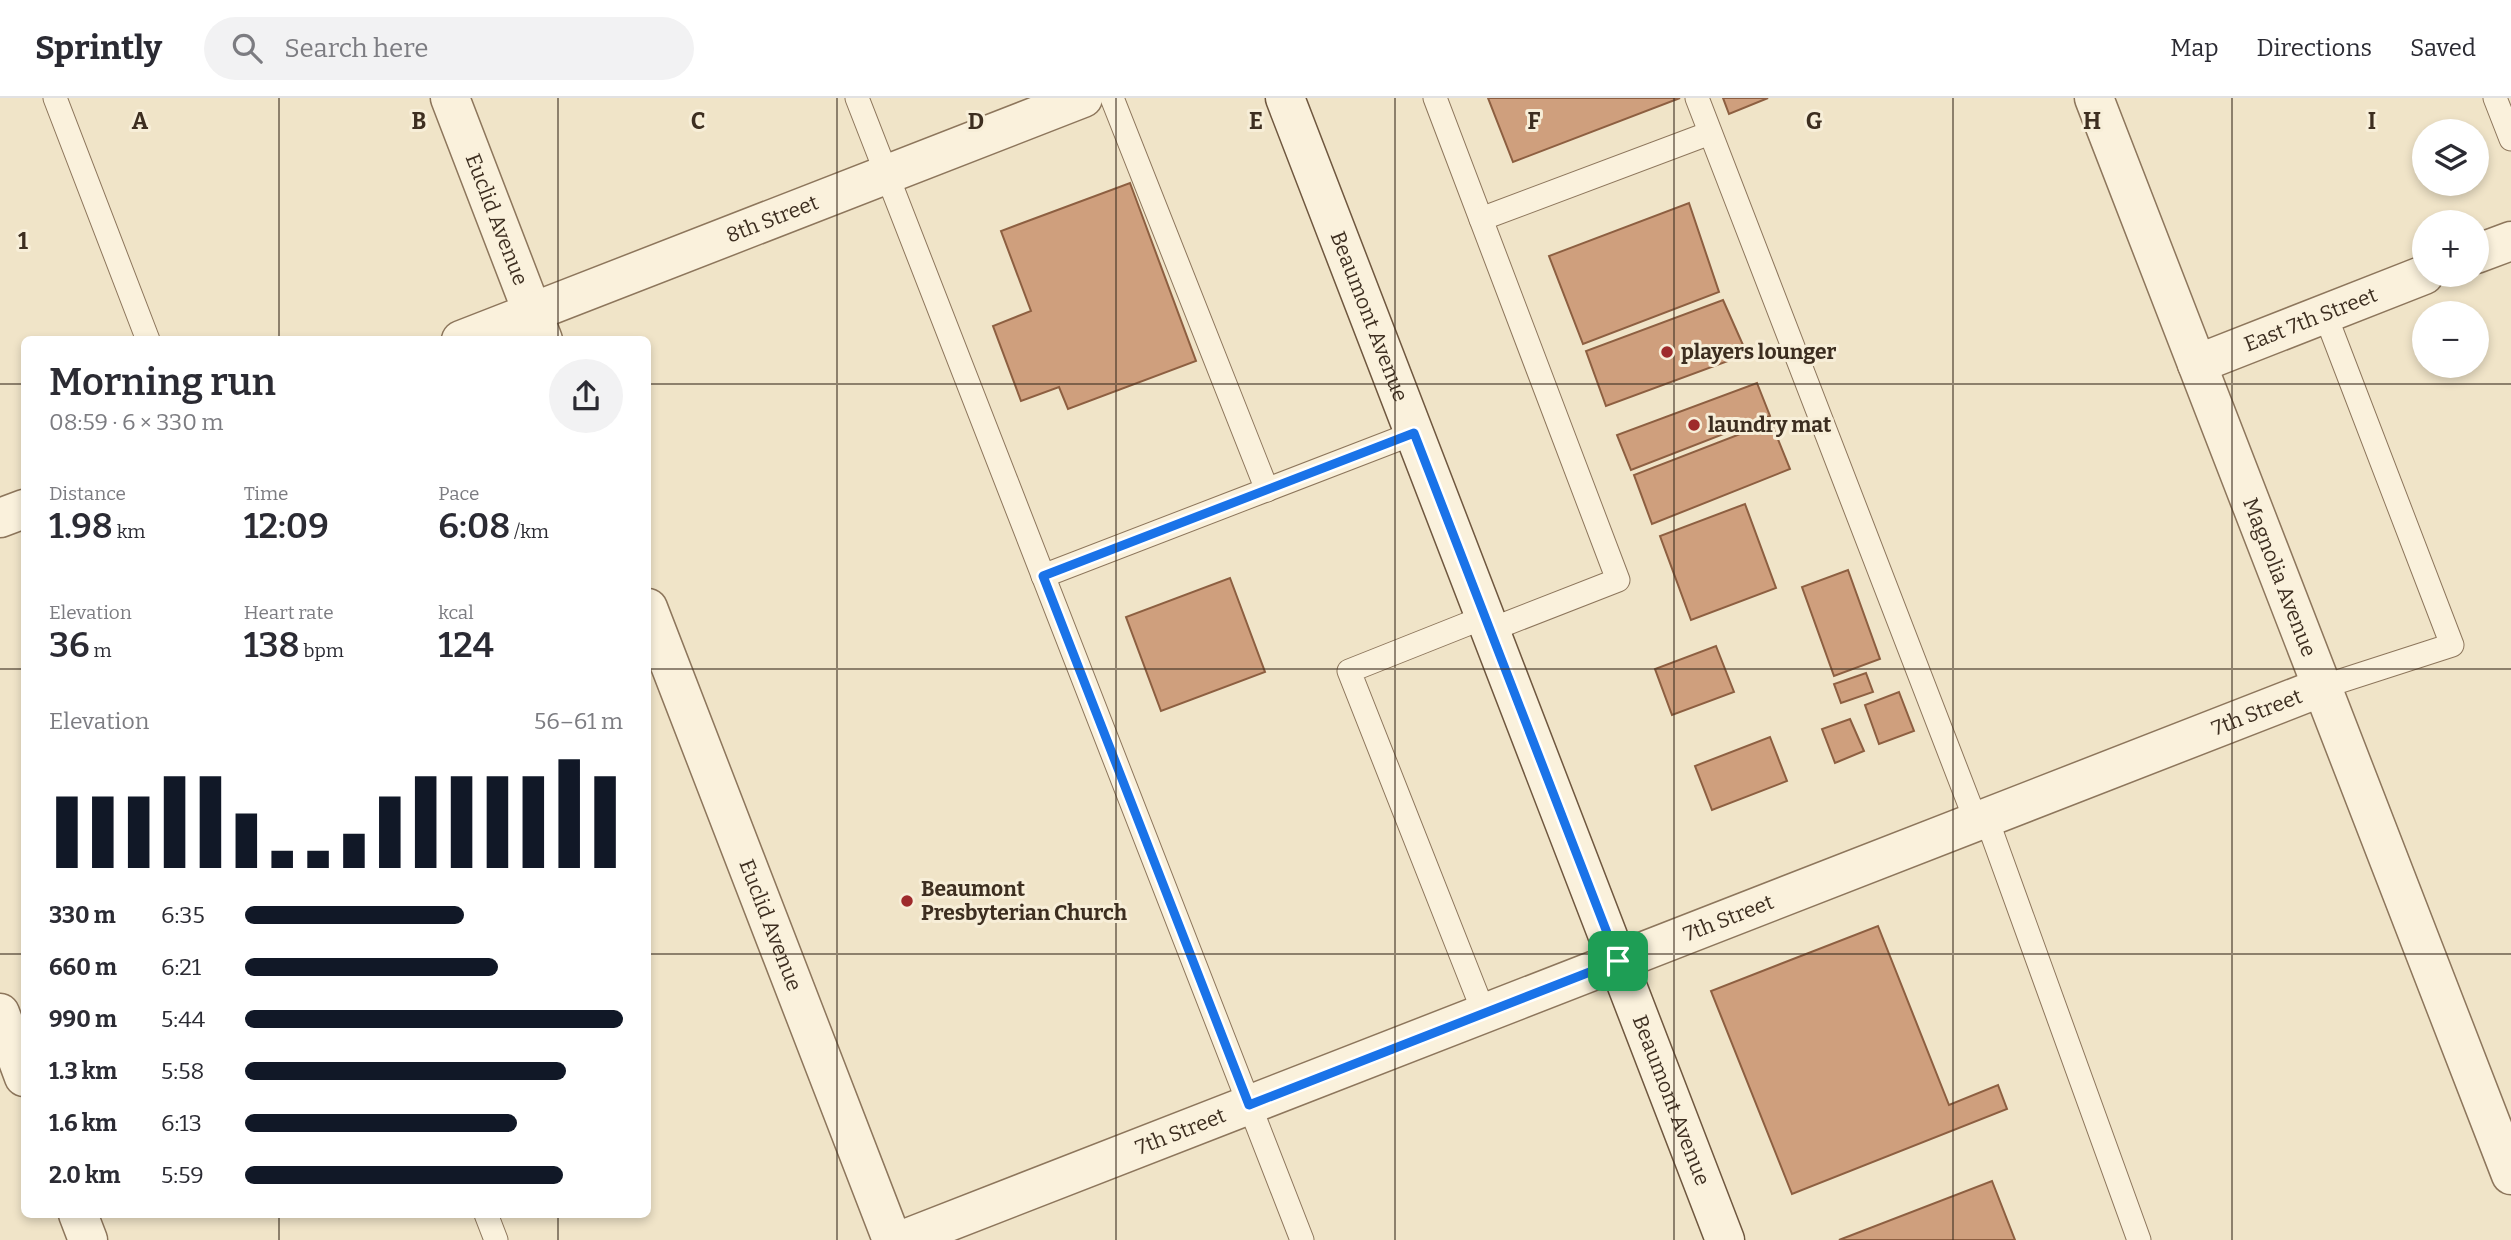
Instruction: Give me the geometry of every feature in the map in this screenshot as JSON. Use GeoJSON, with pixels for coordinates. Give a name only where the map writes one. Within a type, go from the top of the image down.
{"type":"FeatureCollection","features":[{"type":"Feature","properties":{"kind":"street","name":"Euclid Avenue"},"geometry":{"type":"LineString","coordinates":[[450,98],[538,326]]}},
{"type":"Feature","properties":{"kind":"street","name":"8th Street"},"geometry":{"type":"LineString","coordinates":[[483,336],[538,326],[886,175],[1083,98]]}},
{"type":"Feature","properties":{"kind":"street","name":"Beaumont Avenue"},"geometry":{"type":"LineString","coordinates":[[1285,98],[1725,1240]]}},
{"type":"Feature","properties":{"kind":"street","name":"Magnolia Avenue"},"geometry":{"type":"LineString","coordinates":[[2094,98],[2511,1175]]}},
{"type":"Feature","properties":{"kind":"street"},"geometry":{"type":"LineString","coordinates":[[2489,249],[2511,240]]}},
{"type":"Feature","properties":{"kind":"street","name":"East 7th Street"},"geometry":{"type":"LineString","coordinates":[[2197,364],[2412,280]]}},
{"type":"Feature","properties":{"kind":"street"},"geometry":{"type":"LineString","coordinates":[[0,518],[21,510]]}},
{"type":"Feature","properties":{"kind":"street","name":"Euclid Avenue"},"geometry":{"type":"LineString","coordinates":[[651,616],[892,1240]]}},
{"type":"Feature","properties":{"kind":"street","name":"7th Street"},"geometry":{"type":"LineString","coordinates":[[902,1240],[2322,687]]}},
{"type":"Feature","properties":{"kind":"street"},"geometry":{"type":"LineString","coordinates":[[0,1013],[21,1069]]}},
{"type":"Feature","properties":{"kind":"street"},"geometry":{"type":"LineString","coordinates":[[80,1218],[88,1240]]}},
{"type":"Feature","properties":{"kind":"lane"},"geometry":{"type":"LineString","coordinates":[[55,98],[146,336]]}},
{"type":"Feature","properties":{"kind":"lane"},"geometry":{"type":"LineString","coordinates":[[857,98],[1302,1240]]}},
{"type":"Feature","properties":{"kind":"lane"},"geometry":{"type":"LineString","coordinates":[[1112,98],[1267,490]]}},
{"type":"Feature","properties":{"kind":"lane"},"geometry":{"type":"LineString","coordinates":[[1435,98],[1618,580],[1349,671],[1484,1013]]}},
{"type":"Feature","properties":{"kind":"lane"},"geometry":{"type":"LineString","coordinates":[[1697,98],[1981,819],[2139,1240]]}},
{"type":"Feature","properties":{"kind":"lane"},"geometry":{"type":"LineString","coordinates":[[2495,98],[2511,139]]}},
{"type":"Feature","properties":{"kind":"lane"},"geometry":{"type":"LineString","coordinates":[[1481,219],[1710,133]]}},
{"type":"Feature","properties":{"kind":"lane"},"geometry":{"type":"LineString","coordinates":[[2322,687],[2452,645],[2325,314]]}},
{"type":"Feature","properties":{"kind":"lane"},"geometry":{"type":"LineString","coordinates":[[1043,576],[1414,433]]}},
{"type":"Feature","properties":{"kind":"lane"},"geometry":{"type":"LineString","coordinates":[[488,1218],[496,1240]]}},
{"type":"Feature","properties":{"kind":"building"},"geometry":{"type":"Polygon","coordinates":[[[1488,98],[1680,98],[1513,162],[1488,98]]]}},
{"type":"Feature","properties":{"kind":"building"},"geometry":{"type":"Polygon","coordinates":[[[1723,98],[1768,98],[1729,114],[1723,98]]]}},
{"type":"Feature","properties":{"kind":"building"},"geometry":{"type":"Polygon","coordinates":[[[1130,183],[1196,361],[1068,409],[1059,387],[1021,401],[993,326],[1031,311],[1001,231],[1130,183]]]}},
{"type":"Feature","properties":{"kind":"building"},"geometry":{"type":"Polygon","coordinates":[[[1689,203],[1719,292],[1583,344],[1549,256],[1689,203]]]}},
{"type":"Feature","properties":{"kind":"building","name":"players lounger"},"geometry":{"type":"Polygon","coordinates":[[[1723,300],[1747,354],[1606,406],[1586,351],[1723,300]]]}},
{"type":"Feature","properties":{"kind":"building","name":"laundry mat"},"geometry":{"type":"Polygon","coordinates":[[[1757,383],[1770,416],[1631,470],[1617,435],[1757,383]]]}},
{"type":"Feature","properties":{"kind":"building"},"geometry":{"type":"Polygon","coordinates":[[[1771,422],[1790,469],[1652,524],[1634,475],[1771,422]]]}},
{"type":"Feature","properties":{"kind":"building"},"geometry":{"type":"Polygon","coordinates":[[[1745,504],[1776,588],[1691,620],[1660,536],[1745,504]]]}},
{"type":"Feature","properties":{"kind":"building"},"geometry":{"type":"Polygon","coordinates":[[[1848,570],[1880,659],[1834,676],[1802,587],[1848,570]]]}},
{"type":"Feature","properties":{"kind":"building"},"geometry":{"type":"Polygon","coordinates":[[[1230,578],[1265,672],[1161,711],[1126,617],[1230,578]]]}},
{"type":"Feature","properties":{"kind":"building"},"geometry":{"type":"Polygon","coordinates":[[[1716,646],[1734,692],[1672,715],[1655,669],[1716,646]]]}},
{"type":"Feature","properties":{"kind":"building"},"geometry":{"type":"Polygon","coordinates":[[[1866,673],[1873,692],[1841,703],[1834,684],[1866,673]]]}},
{"type":"Feature","properties":{"kind":"building"},"geometry":{"type":"Polygon","coordinates":[[[1899,692],[1914,731],[1879,744],[1865,705],[1899,692]]]}},
{"type":"Feature","properties":{"kind":"building"},"geometry":{"type":"Polygon","coordinates":[[[1850,719],[1864,751],[1835,763],[1822,729],[1850,719]]]}},
{"type":"Feature","properties":{"kind":"building"},"geometry":{"type":"Polygon","coordinates":[[[1770,737],[1787,781],[1712,810],[1695,766],[1770,737]]]}},
{"type":"Feature","properties":{"kind":"building"},"geometry":{"type":"Polygon","coordinates":[[[1878,926],[1949,1105],[1998,1085],[2007,1109],[1792,1194],[1711,991],[1878,926]]]}},
{"type":"Feature","properties":{"kind":"building"},"geometry":{"type":"Polygon","coordinates":[[[1992,1181],[2015,1240],[1839,1240],[1992,1181]]]}},
{"type":"Feature","properties":{"kind":"place","name":"players lounger"},"geometry":{"type":"Point","coordinates":[1667,352]}},
{"type":"Feature","properties":{"kind":"place","name":"laundry mat"},"geometry":{"type":"Point","coordinates":[1694,425]}},
{"type":"Feature","properties":{"kind":"place","name":"Beaumont Presbyterian Church"},"geometry":{"type":"Point","coordinates":[907,901]}},
{"type":"Feature","properties":{"kind":"route"},"geometry":{"type":"LineString","coordinates":[[1414,433],[1618,961],[1249,1105],[1043,576],[1414,433]]}}]}
